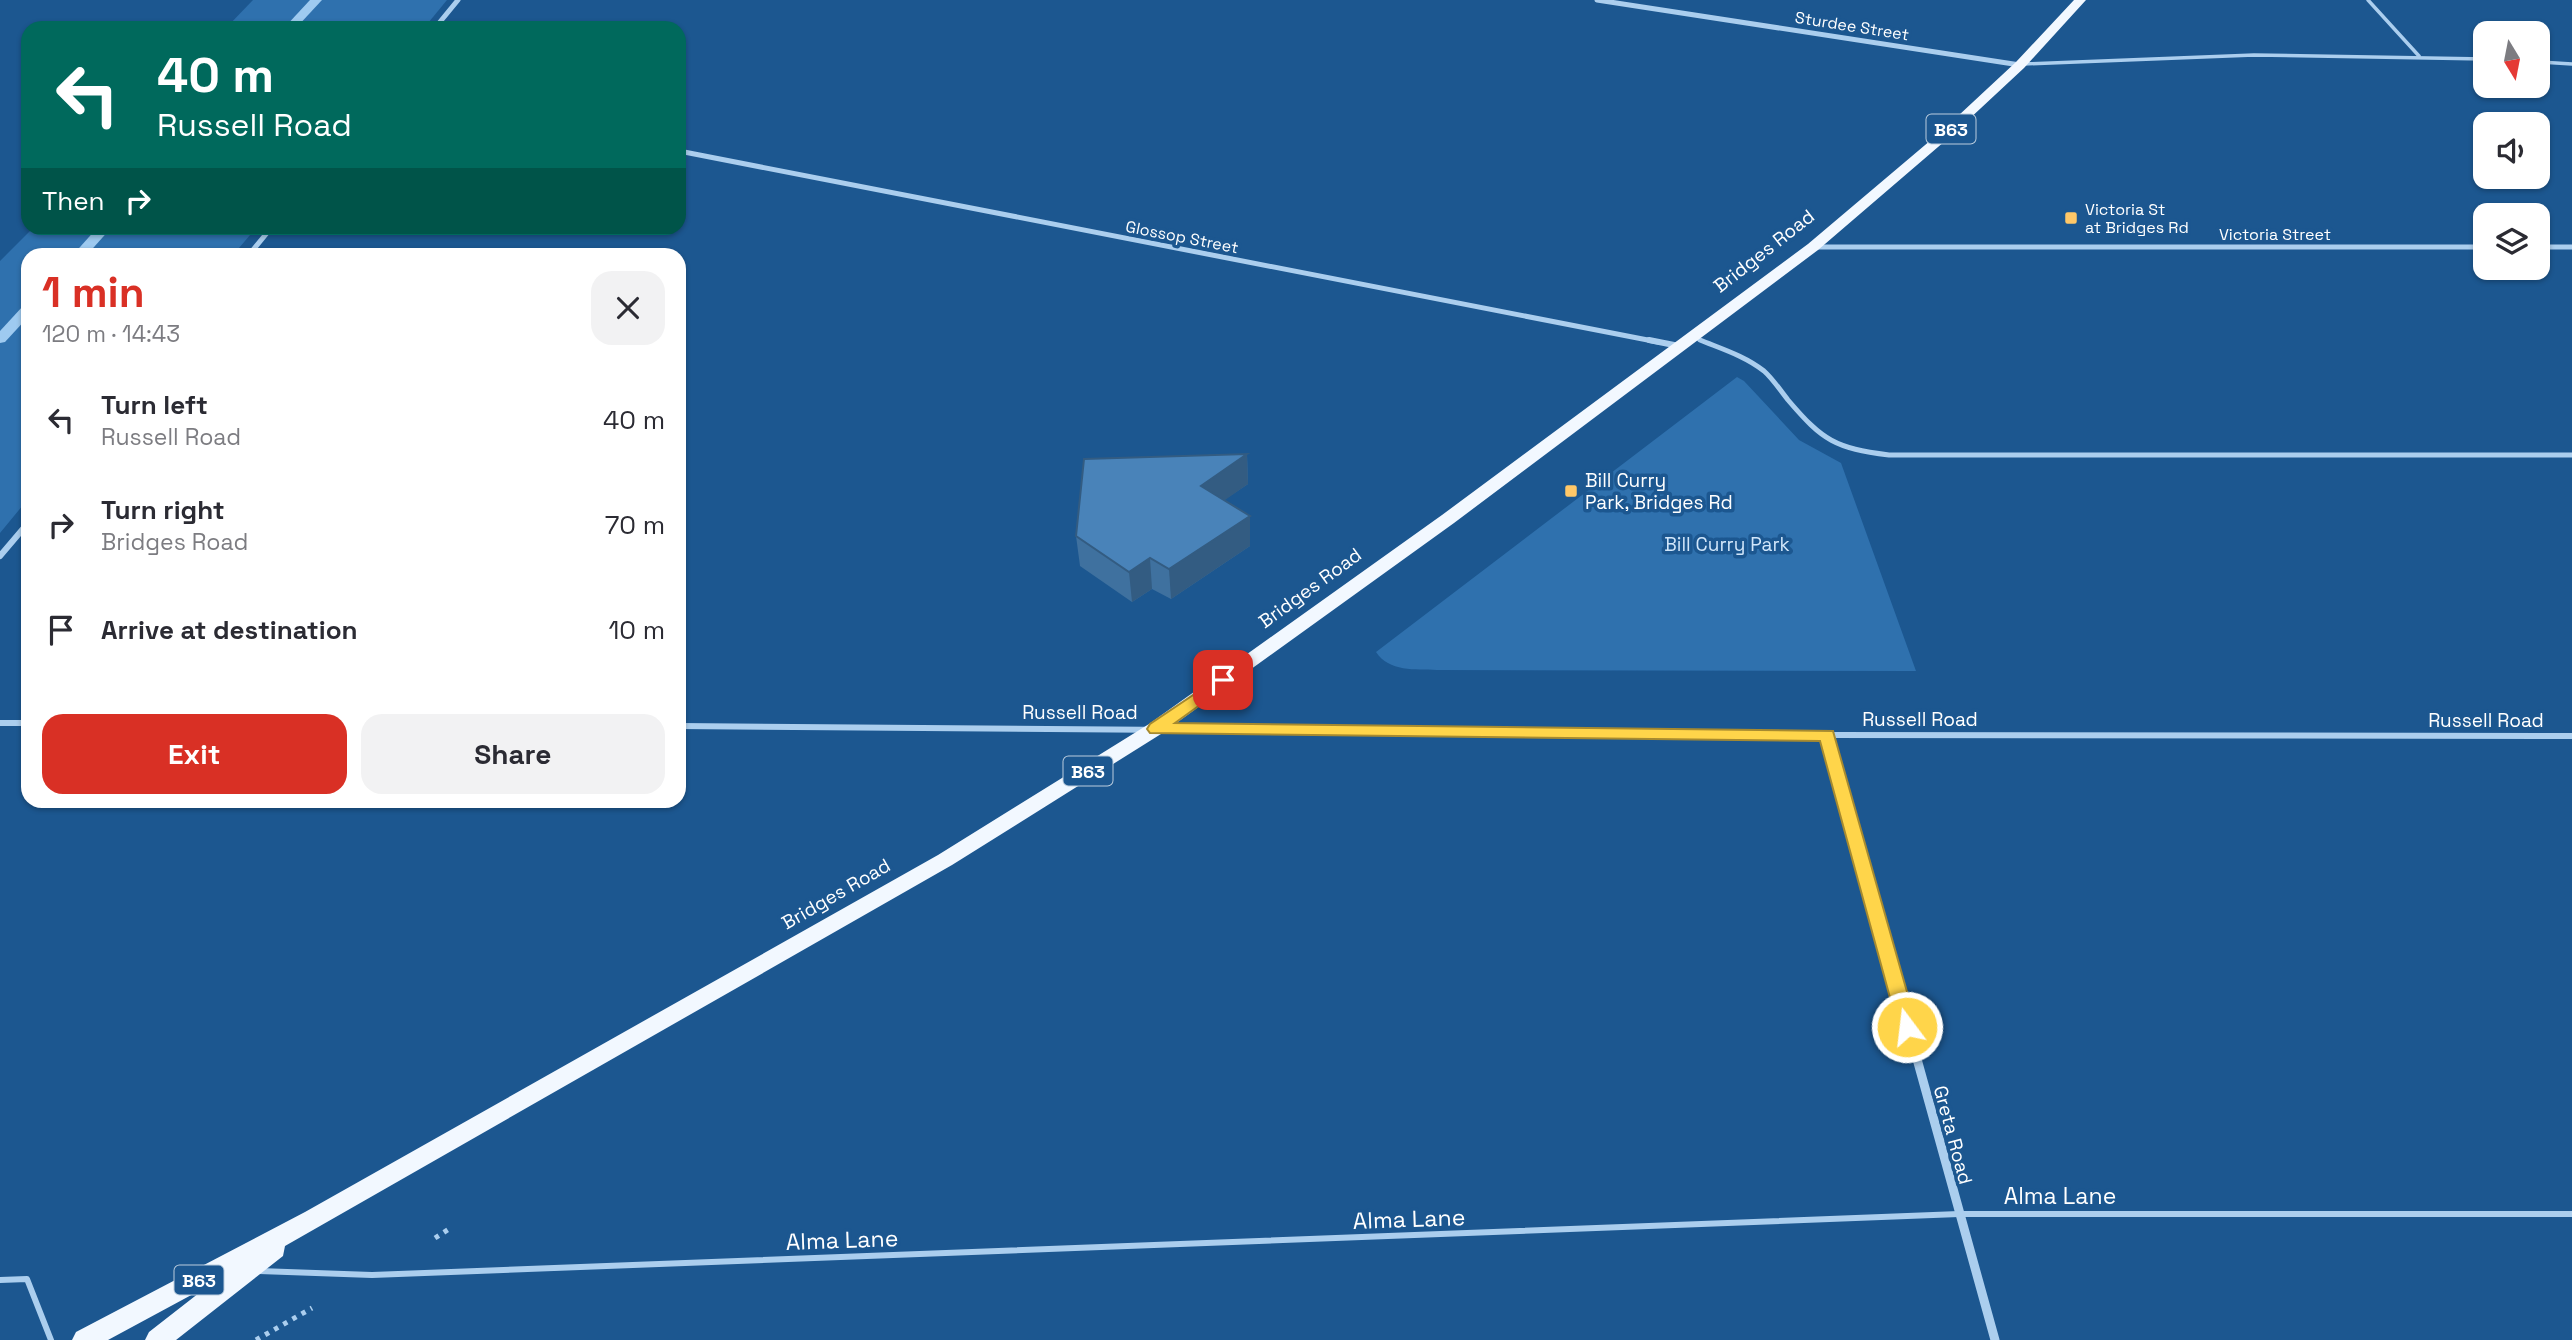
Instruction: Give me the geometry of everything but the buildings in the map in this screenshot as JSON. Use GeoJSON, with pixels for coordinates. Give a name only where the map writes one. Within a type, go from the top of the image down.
{"type":"FeatureCollection","features":[{"type":"Feature","properties":{"kind":"main road","name":"Bridges Road"},"geometry":{"type":"LineString","coordinates":[[83,1340],[313,1219],[945,860],[1155,729],[1448,519],[1813,247],[1948,132],[2020,65],[2080,0]]}},
{"type":"Feature","properties":{"kind":"main road","name":"Bridges Road"},"geometry":{"type":"LineString","coordinates":[[157,1340],[313,1219]]}},
{"type":"Feature","properties":{"kind":"street"},"geometry":{"type":"LineString","coordinates":[[441,21],[458,0]]}},
{"type":"Feature","properties":{"kind":"street","name":"Sturdee Street"},"geometry":{"type":"LineString","coordinates":[[1597,0],[2020,65]]}},
{"type":"Feature","properties":{"kind":"street","name":"Glossop Street"},"geometry":{"type":"LineString","coordinates":[[686,152],[1686,342]]}},
{"type":"Feature","properties":{"kind":"street","name":"Victoria Street"},"geometry":{"type":"LineString","coordinates":[[1813,247],[2473,247]]}},
{"type":"Feature","properties":{"kind":"street"},"geometry":{"type":"LineString","coordinates":[[2550,247],[2572,247]]}},
{"type":"Feature","properties":{"kind":"street"},"geometry":{"type":"LineString","coordinates":[[0,556],[21,531]]}},
{"type":"Feature","properties":{"kind":"street"},"geometry":{"type":"LineString","coordinates":[[0,723],[21,723]]}},
{"type":"Feature","properties":{"kind":"street","name":"Russell Road"},"geometry":{"type":"LineString","coordinates":[[686,726],[1827,735],[2572,736]]}},
{"type":"Feature","properties":{"kind":"street","name":"Greta Road"},"geometry":{"type":"LineString","coordinates":[[1827,735],[1995,1340]]}},
{"type":"Feature","properties":{"kind":"lane"},"geometry":{"type":"LineString","coordinates":[[2368,0],[2419,56]]}},
{"type":"Feature","properties":{"kind":"lane"},"geometry":{"type":"LineString","coordinates":[[2020,65],[2122,59],[2419,56],[2473,58]]}},
{"type":"Feature","properties":{"kind":"lane"},"geometry":{"type":"LineString","coordinates":[[2550,63],[2572,64]]}},
{"type":"Feature","properties":{"kind":"lane"},"geometry":{"type":"LineString","coordinates":[[1686,342],[1748,361],[1763,371],[1819,436],[1835,446],[1863,452],[1889,455],[2572,455]]}},
{"type":"Feature","properties":{"kind":"lane","name":"Alma Lane"},"geometry":{"type":"LineString","coordinates":[[247,1270],[372,1275],[1869,1219],[1959,1213],[2572,1214]]}},
{"type":"Feature","properties":{"kind":"lane"},"geometry":{"type":"LineString","coordinates":[[0,1280],[27,1279],[51,1340]]}},
{"type":"Feature","properties":{"kind":"green space"},"geometry":{"type":"Polygon","coordinates":[[[253,0],[447,0],[430,21],[233,21],[253,0]]]}},
{"type":"Feature","properties":{"kind":"green space"},"geometry":{"type":"Polygon","coordinates":[[[26,235],[250,235],[239,248],[21,248],[21,508],[0,533],[0,261],[26,235]]]}},
{"type":"Feature","properties":{"kind":"green space","name":"Bill Curry Park"},"geometry":{"type":"Polygon","coordinates":[[[1737,377],[1744,381],[1799,440],[1841,463],[1916,671],[1420,670],[1395,666],[1376,652],[1737,377]]]}},
{"type":"Feature","properties":{"kind":"waterway"},"geometry":{"type":"LineString","coordinates":[[296,21],[316,0]]}},
{"type":"Feature","properties":{"kind":"waterway"},"geometry":{"type":"LineString","coordinates":[[85,248],[98,235]]}},
{"type":"Feature","properties":{"kind":"waterway"},"geometry":{"type":"LineString","coordinates":[[0,339],[21,316]]}},
{"type":"Feature","properties":{"kind":"place","name":"Victoria St at Bridges Rd"},"geometry":{"type":"Point","coordinates":[2071,218]}},
{"type":"Feature","properties":{"kind":"place","name":"Bill Curry Park, Bridges Rd"},"geometry":{"type":"Point","coordinates":[1571,491]}},
{"type":"Feature","properties":{"kind":"route"},"geometry":{"type":"LineString","coordinates":[[1223,680],[1155,729],[1827,735],[1907,1027]]}}]}
